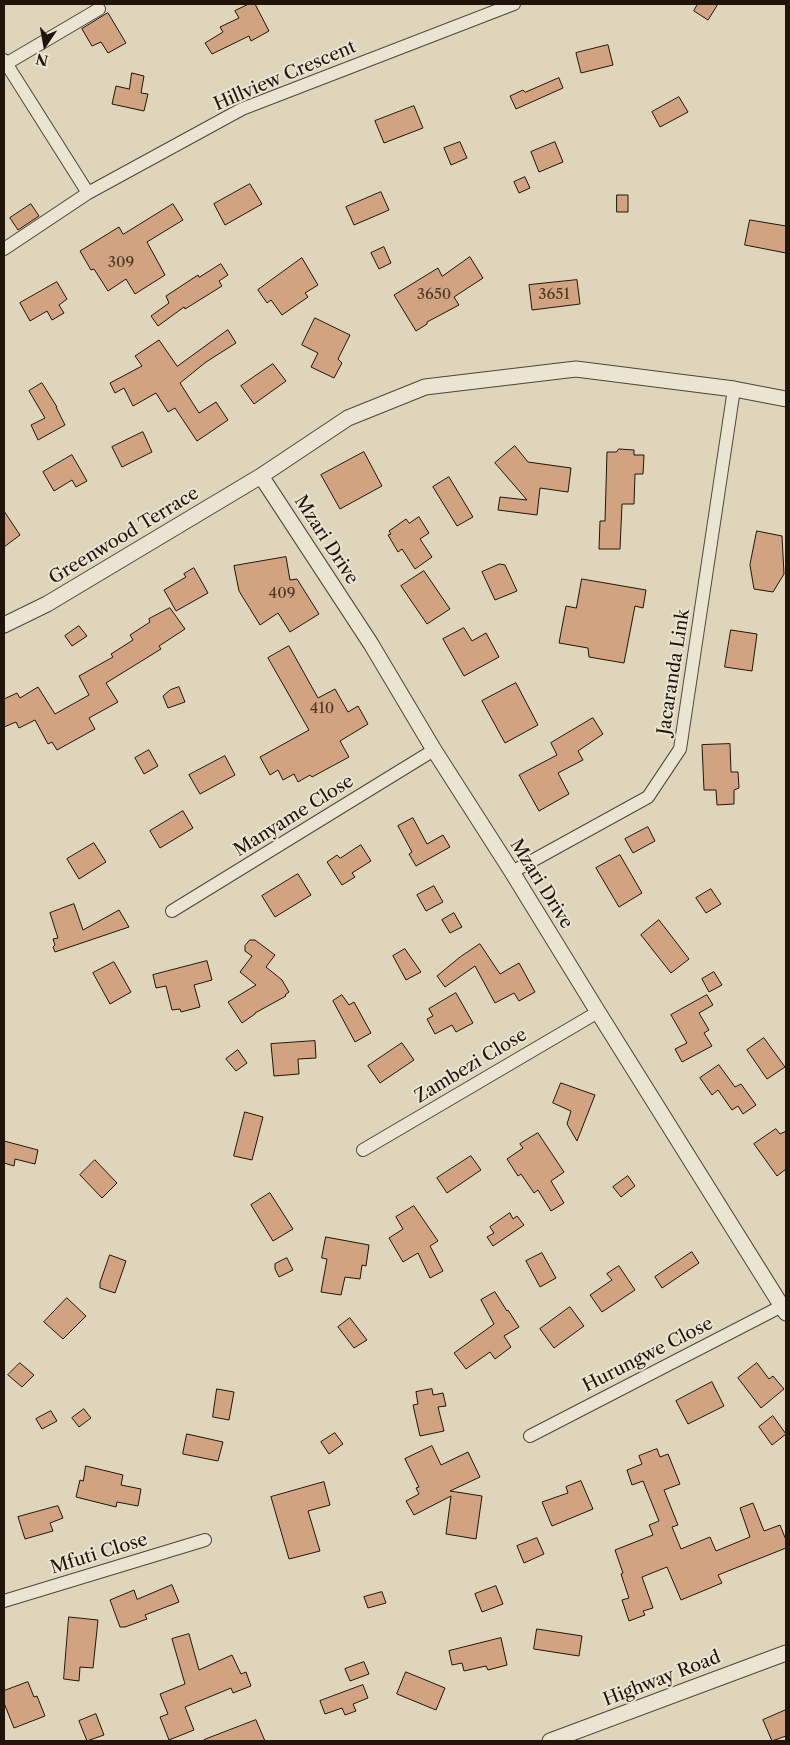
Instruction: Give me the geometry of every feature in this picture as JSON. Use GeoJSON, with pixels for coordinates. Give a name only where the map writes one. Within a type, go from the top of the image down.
{"type":"FeatureCollection","features":[{"type":"Feature","properties":{"kind":"street","name":"Hillview Crescent"},"geometry":{"type":"LineString","coordinates":[[4,249],[88,193],[242,109],[514,4]]}},
{"type":"Feature","properties":{"kind":"street"},"geometry":{"type":"LineString","coordinates":[[88,193],[5,63],[99,9]]}},
{"type":"Feature","properties":{"kind":"street","name":"Greenwood Terrace"},"geometry":{"type":"LineString","coordinates":[[4,625],[47,604],[261,476],[348,418],[425,387],[576,369],[734,389],[786,399]]}},
{"type":"Feature","properties":{"kind":"street","name":"Jacaranda Link"},"geometry":{"type":"LineString","coordinates":[[512,872],[648,797],[680,749],[734,389]]}},
{"type":"Feature","properties":{"kind":"street","name":"Mzari Drive"},"geometry":{"type":"LineString","coordinates":[[261,476],[372,644],[434,750],[784,1309]]}},
{"type":"Feature","properties":{"kind":"street","name":"Manyame Close"},"geometry":{"type":"LineString","coordinates":[[172,911],[434,750]]}},
{"type":"Feature","properties":{"kind":"street","name":"Zambezi Close"},"geometry":{"type":"LineString","coordinates":[[363,1150],[598,1012]]}},
{"type":"Feature","properties":{"kind":"street","name":"Hurungwe Close"},"geometry":{"type":"LineString","coordinates":[[530,1436],[784,1309]]}},
{"type":"Feature","properties":{"kind":"street","name":"Mfuti Close"},"geometry":{"type":"LineString","coordinates":[[4,1601],[205,1540]]}},
{"type":"Feature","properties":{"kind":"street","name":"Highway Road"},"geometry":{"type":"LineString","coordinates":[[550,1741],[786,1653]]}},
{"type":"Feature","properties":{"kind":"building"},"geometry":{"type":"Polygon","coordinates":[[[249,4],[255,4],[269,31],[251,41],[249,36],[212,54],[205,43],[223,32],[220,27],[239,18],[235,11],[249,4]]]}},
{"type":"Feature","properties":{"kind":"building"},"geometry":{"type":"Polygon","coordinates":[[[698,4],[718,4],[708,20],[694,11],[698,4]]]}},
{"type":"Feature","properties":{"kind":"building"},"geometry":{"type":"Polygon","coordinates":[[[108,13],[126,43],[108,53],[101,42],[92,46],[82,29],[108,13]]]}},
{"type":"Feature","properties":{"kind":"building"},"geometry":{"type":"Polygon","coordinates":[[[608,45],[613,65],[581,73],[576,53],[608,45]]]}},
{"type":"Feature","properties":{"kind":"building"},"geometry":{"type":"Polygon","coordinates":[[[132,73],[144,76],[141,93],[148,94],[144,111],[112,104],[116,86],[129,89],[132,73]]]}},
{"type":"Feature","properties":{"kind":"building"},"geometry":{"type":"Polygon","coordinates":[[[559,78],[563,88],[516,109],[510,96],[559,78]]]}},
{"type":"Feature","properties":{"kind":"building"},"geometry":{"type":"Polygon","coordinates":[[[679,97],[688,112],[660,127],[652,112],[679,97]]]}},
{"type":"Feature","properties":{"kind":"building"},"geometry":{"type":"Polygon","coordinates":[[[414,106],[423,128],[384,143],[375,121],[414,106]]]}},
{"type":"Feature","properties":{"kind":"building"},"geometry":{"type":"Polygon","coordinates":[[[460,142],[467,158],[451,165],[444,148],[460,142]]]}},
{"type":"Feature","properties":{"kind":"building"},"geometry":{"type":"Polygon","coordinates":[[[555,142],[563,162],[539,172],[531,152],[555,142]]]}},
{"type":"Feature","properties":{"kind":"building"},"geometry":{"type":"Polygon","coordinates":[[[525,177],[530,188],[519,193],[514,182],[525,177]]]}},
{"type":"Feature","properties":{"kind":"building"},"geometry":{"type":"Polygon","coordinates":[[[250,184],[262,204],[225,225],[214,204],[250,184]]]}},
{"type":"Feature","properties":{"kind":"building"},"geometry":{"type":"Polygon","coordinates":[[[381,192],[389,210],[354,225],[346,207],[381,192]]]}},
{"type":"Feature","properties":{"kind":"building"},"geometry":{"type":"Polygon","coordinates":[[[617,195],[628,195],[628,212],[617,212],[617,195]]]}},
{"type":"Feature","properties":{"kind":"building"},"geometry":{"type":"Polygon","coordinates":[[[31,204],[39,216],[18,230],[10,218],[31,204]]]}},
{"type":"Feature","properties":{"kind":"building"},"geometry":{"type":"Polygon","coordinates":[[[173,204],[183,220],[147,242],[165,275],[135,294],[126,279],[108,291],[94,269],[91,270],[80,251],[119,227],[123,234],[173,204]]]}},
{"type":"Feature","properties":{"kind":"building"},"geometry":{"type":"Polygon","coordinates":[[[750,220],[786,226],[786,253],[745,245],[750,220]]]}},
{"type":"Feature","properties":{"kind":"building"},"geometry":{"type":"Polygon","coordinates":[[[384,247],[391,263],[379,269],[371,253],[384,247]]]}},
{"type":"Feature","properties":{"kind":"building"},"geometry":{"type":"Polygon","coordinates":[[[470,257],[483,278],[454,297],[459,305],[427,322],[427,324],[416,331],[394,295],[438,268],[442,276],[470,257]]]}},
{"type":"Feature","properties":{"kind":"building"},"geometry":{"type":"Polygon","coordinates":[[[302,258],[318,285],[305,293],[308,297],[282,315],[271,300],[267,303],[258,290],[302,258]]]}},
{"type":"Feature","properties":{"kind":"building"},"geometry":{"type":"Polygon","coordinates":[[[221,264],[228,275],[219,281],[222,286],[185,309],[184,307],[158,326],[151,316],[169,303],[166,296],[198,275],[199,277],[221,264]]]}},
{"type":"Feature","properties":{"kind":"building"},"geometry":{"type":"Polygon","coordinates":[[[577,280],[580,304],[532,310],[529,285],[577,280]]]}},
{"type":"Feature","properties":{"kind":"building"},"geometry":{"type":"Polygon","coordinates":[[[57,282],[67,299],[59,305],[64,313],[52,320],[47,311],[30,321],[20,303],[57,282]]]}},
{"type":"Feature","properties":{"kind":"building"},"geometry":{"type":"Polygon","coordinates":[[[315,318],[350,335],[338,359],[342,363],[334,378],[311,367],[318,353],[302,345],[315,318]]]}},
{"type":"Feature","properties":{"kind":"building"},"geometry":{"type":"Polygon","coordinates":[[[228,330],[236,343],[206,362],[180,383],[199,413],[216,402],[228,420],[197,441],[175,408],[168,412],[156,393],[133,406],[124,388],[115,393],[110,383],[142,366],[135,356],[159,340],[177,366],[228,330]]]}},
{"type":"Feature","properties":{"kind":"building"},"geometry":{"type":"Polygon","coordinates":[[[273,364],[286,381],[254,404],[241,386],[273,364]]]}},
{"type":"Feature","properties":{"kind":"building"},"geometry":{"type":"Polygon","coordinates":[[[42,383],[57,407],[65,425],[38,440],[31,425],[45,418],[29,391],[42,383]]]}},
{"type":"Feature","properties":{"kind":"building"},"geometry":{"type":"Polygon","coordinates":[[[143,432],[152,452],[122,467],[112,447],[143,432]]]}},
{"type":"Feature","properties":{"kind":"building"},"geometry":{"type":"Polygon","coordinates":[[[515,446],[528,462],[571,468],[568,492],[540,488],[537,515],[498,510],[500,497],[527,500],[495,463],[515,446]]]}},
{"type":"Feature","properties":{"kind":"building"},"geometry":{"type":"Polygon","coordinates":[[[619,449],[634,450],[634,455],[644,455],[643,474],[635,474],[634,504],[622,504],[620,549],[599,549],[600,521],[605,521],[607,452],[616,452],[619,449]]]}},
{"type":"Feature","properties":{"kind":"building"},"geometry":{"type":"Polygon","coordinates":[[[364,452],[382,486],[340,509],[321,475],[364,452]]]}},
{"type":"Feature","properties":{"kind":"building"},"geometry":{"type":"Polygon","coordinates":[[[72,455],[87,481],[76,487],[72,480],[54,491],[43,472],[72,455]]]}},
{"type":"Feature","properties":{"kind":"building"},"geometry":{"type":"Polygon","coordinates":[[[449,477],[473,517],[457,526],[433,487],[449,477]]]}},
{"type":"Feature","properties":{"kind":"building"},"geometry":{"type":"Polygon","coordinates":[[[4,511],[20,535],[4,547],[4,511]]]}},
{"type":"Feature","properties":{"kind":"building"},"geometry":{"type":"Polygon","coordinates":[[[419,517],[429,533],[420,539],[432,557],[415,569],[402,549],[398,552],[388,535],[391,534],[389,531],[406,519],[409,523],[419,517]]]}},
{"type":"Feature","properties":{"kind":"building"},"geometry":{"type":"Polygon","coordinates":[[[757,531],[782,536],[784,574],[773,592],[754,589],[750,565],[757,531]]]}},
{"type":"Feature","properties":{"kind":"building"},"geometry":{"type":"Polygon","coordinates":[[[286,557],[290,580],[297,579],[319,614],[290,632],[278,613],[260,625],[239,591],[234,566],[286,557]]]}},
{"type":"Feature","properties":{"kind":"building"},"geometry":{"type":"Polygon","coordinates":[[[500,564],[505,565],[517,591],[495,600],[482,572],[500,564]]]}},
{"type":"Feature","properties":{"kind":"building"},"geometry":{"type":"Polygon","coordinates":[[[194,568],[208,593],[176,611],[164,590],[186,577],[184,574],[194,568]]]}},
{"type":"Feature","properties":{"kind":"building"},"geometry":{"type":"Polygon","coordinates":[[[424,571],[450,609],[427,624],[401,586],[424,571]]]}},
{"type":"Feature","properties":{"kind":"building"},"geometry":{"type":"Polygon","coordinates":[[[582,579],[646,590],[643,608],[635,606],[624,663],[589,657],[588,648],[559,643],[566,606],[576,608],[582,579]]]}},
{"type":"Feature","properties":{"kind":"building"},"geometry":{"type":"Polygon","coordinates":[[[170,608],[185,629],[159,646],[161,649],[106,683],[118,702],[89,718],[95,729],[57,750],[52,742],[48,744],[35,720],[19,728],[16,722],[4,727],[4,699],[17,693],[20,698],[38,687],[55,714],[89,695],[79,676],[113,657],[111,654],[133,640],[130,635],[150,622],[149,619],[170,608]]]}},
{"type":"Feature","properties":{"kind":"building"},"geometry":{"type":"Polygon","coordinates":[[[79,626],[87,636],[72,646],[65,636],[79,626]]]}},
{"type":"Feature","properties":{"kind":"building"},"geometry":{"type":"Polygon","coordinates":[[[464,628],[472,641],[486,633],[499,657],[464,676],[443,639],[464,628]]]}},
{"type":"Feature","properties":{"kind":"building"},"geometry":{"type":"Polygon","coordinates":[[[731,630],[757,634],[752,671],[725,667],[731,630]]]}},
{"type":"Feature","properties":{"kind":"building"},"geometry":{"type":"Polygon","coordinates":[[[289,646],[318,698],[335,689],[348,712],[358,706],[368,724],[340,741],[349,757],[312,777],[310,775],[298,782],[294,774],[283,780],[278,770],[270,775],[260,757],[309,730],[268,658],[289,646]]]}},
{"type":"Feature","properties":{"kind":"building"},"geometry":{"type":"Polygon","coordinates":[[[516,683],[538,725],[505,743],[482,701],[516,683]]]}},
{"type":"Feature","properties":{"kind":"building"},"geometry":{"type":"Polygon","coordinates":[[[179,687],[185,702],[168,708],[163,696],[170,690],[179,687]]]}},
{"type":"Feature","properties":{"kind":"building"},"geometry":{"type":"Polygon","coordinates":[[[593,718],[603,734],[578,751],[583,760],[558,773],[569,794],[539,811],[519,775],[557,755],[551,743],[593,718]]]}},
{"type":"Feature","properties":{"kind":"building"},"geometry":{"type":"Polygon","coordinates":[[[730,744],[731,772],[738,772],[739,788],[734,790],[734,804],[717,805],[716,790],[704,790],[702,745],[730,744]]]}},
{"type":"Feature","properties":{"kind":"building"},"geometry":{"type":"Polygon","coordinates":[[[149,750],[158,766],[144,774],[135,758],[149,750]]]}},
{"type":"Feature","properties":{"kind":"building"},"geometry":{"type":"Polygon","coordinates":[[[225,756],[235,775],[200,794],[189,775],[225,756]]]}},
{"type":"Feature","properties":{"kind":"building"},"geometry":{"type":"Polygon","coordinates":[[[183,811],[193,828],[160,848],[150,831],[183,811]]]}},
{"type":"Feature","properties":{"kind":"building"},"geometry":{"type":"Polygon","coordinates":[[[413,818],[427,844],[443,835],[450,847],[416,866],[409,854],[412,852],[398,826],[413,818]]]}},
{"type":"Feature","properties":{"kind":"building"},"geometry":{"type":"Polygon","coordinates":[[[648,827],[655,841],[633,853],[625,839],[648,827]]]}},
{"type":"Feature","properties":{"kind":"building"},"geometry":{"type":"Polygon","coordinates":[[[94,843],[106,862],[79,879],[67,859],[94,843]]]}},
{"type":"Feature","properties":{"kind":"building"},"geometry":{"type":"Polygon","coordinates":[[[361,845],[371,861],[352,873],[355,877],[342,885],[327,862],[337,855],[340,858],[361,845]]]}},
{"type":"Feature","properties":{"kind":"building"},"geometry":{"type":"Polygon","coordinates":[[[620,855],[642,893],[619,907],[596,868],[620,855]]]}},
{"type":"Feature","properties":{"kind":"building"},"geometry":{"type":"Polygon","coordinates":[[[298,874],[311,895],[275,917],[262,896],[298,874]]]}},
{"type":"Feature","properties":{"kind":"building"},"geometry":{"type":"Polygon","coordinates":[[[434,886],[443,902],[426,911],[417,895],[434,886]]]}},
{"type":"Feature","properties":{"kind":"building"},"geometry":{"type":"Polygon","coordinates":[[[711,889],[721,904],[706,913],[696,898],[711,889]]]}},
{"type":"Feature","properties":{"kind":"building"},"geometry":{"type":"Polygon","coordinates":[[[74,904],[83,930],[119,910],[129,927],[55,952],[53,939],[58,938],[50,913],[74,904]]]}},
{"type":"Feature","properties":{"kind":"building"},"geometry":{"type":"Polygon","coordinates":[[[454,913],[462,927],[450,933],[442,920],[454,913]]]}},
{"type":"Feature","properties":{"kind":"building"},"geometry":{"type":"Polygon","coordinates":[[[659,920],[689,959],[671,973],[641,935],[659,920]]]}},
{"type":"Feature","properties":{"kind":"building"},"geometry":{"type":"Polygon","coordinates":[[[250,940],[255,940],[275,955],[266,967],[282,980],[289,992],[286,996],[255,1013],[242,1023],[228,1002],[256,985],[240,972],[252,956],[245,951],[245,946],[250,940]]]}},
{"type":"Feature","properties":{"kind":"building"},"geometry":{"type":"Polygon","coordinates":[[[480,944],[500,974],[519,963],[535,992],[519,1001],[514,993],[495,1003],[475,966],[445,987],[437,976],[460,957],[480,944]]]}},
{"type":"Feature","properties":{"kind":"building"},"geometry":{"type":"Polygon","coordinates":[[[405,949],[421,972],[406,980],[393,956],[405,949]]]}},
{"type":"Feature","properties":{"kind":"building"},"geometry":{"type":"Polygon","coordinates":[[[207,961],[212,980],[194,985],[200,1007],[181,1012],[180,1009],[172,1010],[166,986],[156,988],[153,975],[207,961]]]}},
{"type":"Feature","properties":{"kind":"building"},"geometry":{"type":"Polygon","coordinates":[[[114,962],[131,992],[110,1004],[93,973],[114,962]]]}},
{"type":"Feature","properties":{"kind":"building"},"geometry":{"type":"Polygon","coordinates":[[[714,972],[722,985],[709,992],[702,979],[714,972]]]}},
{"type":"Feature","properties":{"kind":"building"},"geometry":{"type":"Polygon","coordinates":[[[456,993],[473,1023],[456,1032],[452,1025],[435,1034],[427,1019],[433,1016],[429,1009],[456,993]]]}},
{"type":"Feature","properties":{"kind":"building"},"geometry":{"type":"Polygon","coordinates":[[[342,995],[349,1005],[354,1002],[371,1033],[355,1042],[333,1001],[342,995]]]}},
{"type":"Feature","properties":{"kind":"building"},"geometry":{"type":"Polygon","coordinates":[[[707,995],[713,1005],[699,1013],[709,1030],[704,1033],[712,1046],[682,1062],[675,1049],[687,1043],[671,1015],[707,995]]]}},
{"type":"Feature","properties":{"kind":"building"},"geometry":{"type":"Polygon","coordinates":[[[764,1038],[785,1067],[767,1079],[747,1050],[764,1038]]]}},
{"type":"Feature","properties":{"kind":"building"},"geometry":{"type":"Polygon","coordinates":[[[315,1041],[316,1058],[298,1059],[299,1074],[274,1076],[271,1044],[315,1041]]]}},
{"type":"Feature","properties":{"kind":"building"},"geometry":{"type":"Polygon","coordinates":[[[402,1043],[414,1060],[380,1083],[368,1066],[402,1043]]]}},
{"type":"Feature","properties":{"kind":"building"},"geometry":{"type":"Polygon","coordinates":[[[238,1050],[247,1063],[236,1071],[226,1059],[238,1050]]]}},
{"type":"Feature","properties":{"kind":"building"},"geometry":{"type":"Polygon","coordinates":[[[719,1065],[735,1087],[741,1084],[756,1105],[743,1114],[738,1106],[732,1110],[718,1090],[712,1095],[700,1078],[719,1065]]]}},
{"type":"Feature","properties":{"kind":"building"},"geometry":{"type":"Polygon","coordinates":[[[561,1083],[595,1095],[577,1141],[567,1124],[571,1111],[553,1103],[561,1083]]]}},
{"type":"Feature","properties":{"kind":"building"},"geometry":{"type":"Polygon","coordinates":[[[245,1112],[263,1117],[252,1160],[234,1156],[245,1112]]]}},
{"type":"Feature","properties":{"kind":"building"},"geometry":{"type":"Polygon","coordinates":[[[776,1129],[780,1134],[786,1131],[786,1169],[777,1176],[754,1144],[776,1129]]]}},
{"type":"Feature","properties":{"kind":"building"},"geometry":{"type":"Polygon","coordinates":[[[538,1133],[564,1172],[551,1181],[564,1203],[551,1211],[538,1190],[534,1193],[521,1174],[518,1176],[507,1159],[523,1148],[520,1144],[538,1133]]]}},
{"type":"Feature","properties":{"kind":"building"},"geometry":{"type":"Polygon","coordinates":[[[4,1141],[38,1150],[35,1164],[15,1159],[14,1166],[4,1163],[4,1141]]]}},
{"type":"Feature","properties":{"kind":"building"},"geometry":{"type":"Polygon","coordinates":[[[471,1156],[481,1170],[447,1193],[437,1178],[471,1156]]]}},
{"type":"Feature","properties":{"kind":"building"},"geometry":{"type":"Polygon","coordinates":[[[95,1160],[117,1183],[102,1198],[80,1175],[95,1160]]]}},
{"type":"Feature","properties":{"kind":"building"},"geometry":{"type":"Polygon","coordinates":[[[628,1176],[635,1186],[621,1197],[613,1187],[628,1176]]]}},
{"type":"Feature","properties":{"kind":"building"},"geometry":{"type":"Polygon","coordinates":[[[270,1193],[293,1229],[273,1241],[251,1205],[270,1193]]]}},
{"type":"Feature","properties":{"kind":"building"},"geometry":{"type":"Polygon","coordinates":[[[414,1206],[438,1241],[430,1246],[443,1271],[430,1278],[418,1253],[403,1262],[389,1238],[403,1229],[396,1217],[414,1206]]]}},
{"type":"Feature","properties":{"kind":"building"},"geometry":{"type":"Polygon","coordinates":[[[510,1213],[513,1219],[517,1216],[524,1225],[493,1246],[487,1237],[494,1233],[490,1227],[510,1213]]]}},
{"type":"Feature","properties":{"kind":"building"},"geometry":{"type":"Polygon","coordinates":[[[326,1237],[369,1245],[366,1266],[362,1265],[360,1279],[345,1277],[341,1295],[321,1292],[327,1259],[322,1258],[326,1237]]]}},
{"type":"Feature","properties":{"kind":"building"},"geometry":{"type":"Polygon","coordinates":[[[692,1252],[699,1263],[662,1288],[655,1277],[692,1252]]]}},
{"type":"Feature","properties":{"kind":"building"},"geometry":{"type":"Polygon","coordinates":[[[542,1253],[556,1278],[540,1287],[526,1261],[542,1253]]]}},
{"type":"Feature","properties":{"kind":"building"},"geometry":{"type":"Polygon","coordinates":[[[110,1255],[126,1261],[115,1293],[100,1288],[110,1255]]]}},
{"type":"Feature","properties":{"kind":"building"},"geometry":{"type":"Polygon","coordinates":[[[287,1258],[293,1270],[279,1277],[275,1264],[287,1258]]]}},
{"type":"Feature","properties":{"kind":"building"},"geometry":{"type":"Polygon","coordinates":[[[619,1266],[635,1290],[602,1312],[590,1295],[612,1280],[607,1274],[619,1266]]]}},
{"type":"Feature","properties":{"kind":"building"},"geometry":{"type":"Polygon","coordinates":[[[495,1292],[519,1327],[504,1336],[511,1347],[495,1359],[490,1352],[466,1369],[454,1353],[494,1324],[481,1300],[495,1292]]]}},
{"type":"Feature","properties":{"kind":"building"},"geometry":{"type":"Polygon","coordinates":[[[67,1298],[86,1316],[63,1339],[44,1322],[67,1298]]]}},
{"type":"Feature","properties":{"kind":"building"},"geometry":{"type":"Polygon","coordinates":[[[570,1307],[584,1326],[554,1348],[540,1329],[570,1307]]]}},
{"type":"Feature","properties":{"kind":"building"},"geometry":{"type":"Polygon","coordinates":[[[350,1318],[367,1340],[354,1348],[338,1327],[350,1318]]]}},
{"type":"Feature","properties":{"kind":"building"},"geometry":{"type":"Polygon","coordinates":[[[20,1363],[34,1375],[22,1387],[8,1375],[20,1363]]]}},
{"type":"Feature","properties":{"kind":"building"},"geometry":{"type":"Polygon","coordinates":[[[757,1363],[769,1379],[773,1376],[784,1389],[761,1408],[738,1378],[757,1363]]]}},
{"type":"Feature","properties":{"kind":"building"},"geometry":{"type":"Polygon","coordinates":[[[712,1382],[724,1406],[688,1424],[676,1401],[712,1382]]]}},
{"type":"Feature","properties":{"kind":"building"},"geometry":{"type":"Polygon","coordinates":[[[217,1389],[234,1392],[229,1420],[213,1417],[217,1389]]]}},
{"type":"Feature","properties":{"kind":"building"},"geometry":{"type":"Polygon","coordinates":[[[432,1389],[433,1395],[443,1393],[446,1406],[438,1407],[444,1431],[420,1436],[413,1405],[418,1404],[416,1392],[432,1389]]]}},
{"type":"Feature","properties":{"kind":"building"},"geometry":{"type":"Polygon","coordinates":[[[84,1409],[91,1418],[79,1427],[72,1418],[84,1409]]]}},
{"type":"Feature","properties":{"kind":"building"},"geometry":{"type":"Polygon","coordinates":[[[51,1411],[57,1421],[42,1429],[36,1419],[51,1411]]]}},
{"type":"Feature","properties":{"kind":"building"},"geometry":{"type":"Polygon","coordinates":[[[773,1416],[786,1434],[772,1445],[759,1427],[773,1416]]]}},
{"type":"Feature","properties":{"kind":"building"},"geometry":{"type":"Polygon","coordinates":[[[335,1433],[343,1444],[329,1454],[321,1442],[335,1433]]]}},
{"type":"Feature","properties":{"kind":"building"},"geometry":{"type":"Polygon","coordinates":[[[187,1434],[223,1442],[218,1461],[183,1454],[187,1434]]]}},
{"type":"Feature","properties":{"kind":"building"},"geometry":{"type":"Polygon","coordinates":[[[432,1446],[441,1465],[468,1452],[480,1477],[450,1491],[482,1496],[476,1539],[446,1534],[451,1496],[414,1515],[406,1501],[419,1494],[416,1488],[419,1487],[405,1459],[432,1446]]]}},
{"type":"Feature","properties":{"kind":"building"},"geometry":{"type":"Polygon","coordinates":[[[657,1449],[660,1457],[668,1454],[680,1484],[664,1490],[678,1525],[672,1527],[681,1549],[710,1537],[716,1551],[750,1537],[740,1508],[753,1503],[764,1531],[780,1525],[786,1540],[786,1548],[718,1575],[722,1583],[681,1600],[667,1567],[642,1577],[653,1608],[643,1611],[645,1615],[629,1621],[622,1600],[629,1598],[615,1550],[653,1535],[649,1525],[659,1521],[643,1481],[632,1485],[627,1470],[642,1464],[639,1456],[657,1449]]]}},
{"type":"Feature","properties":{"kind":"building"},"geometry":{"type":"Polygon","coordinates":[[[86,1466],[123,1475],[121,1485],[141,1489],[138,1506],[117,1502],[116,1507],[76,1497],[80,1480],[83,1481],[86,1466]]]}},
{"type":"Feature","properties":{"kind":"building"},"geometry":{"type":"Polygon","coordinates":[[[581,1481],[593,1509],[552,1526],[542,1502],[568,1493],[566,1487],[581,1481]]]}},
{"type":"Feature","properties":{"kind":"building"},"geometry":{"type":"Polygon","coordinates":[[[324,1482],[330,1505],[308,1511],[320,1551],[289,1559],[271,1497],[324,1482]]]}},
{"type":"Feature","properties":{"kind":"building"},"geometry":{"type":"Polygon","coordinates":[[[58,1506],[63,1518],[50,1523],[53,1531],[25,1539],[18,1517],[58,1506]]]}},
{"type":"Feature","properties":{"kind":"building"},"geometry":{"type":"Polygon","coordinates":[[[537,1538],[544,1554],[524,1563],[517,1546],[537,1538]]]}},
{"type":"Feature","properties":{"kind":"building"},"geometry":{"type":"Polygon","coordinates":[[[172,1585],[179,1602],[145,1615],[147,1619],[120,1627],[110,1600],[134,1590],[137,1599],[172,1585]]]}},
{"type":"Feature","properties":{"kind":"building"},"geometry":{"type":"Polygon","coordinates":[[[496,1586],[503,1604],[482,1612],[475,1594],[496,1586]]]}},
{"type":"Feature","properties":{"kind":"building"},"geometry":{"type":"Polygon","coordinates":[[[382,1592],[386,1603],[368,1608],[364,1597],[382,1592]]]}},
{"type":"Feature","properties":{"kind":"building"},"geometry":{"type":"Polygon","coordinates":[[[69,1617],[98,1620],[93,1668],[80,1667],[79,1681],[64,1679],[69,1617]]]}},
{"type":"Feature","properties":{"kind":"building"},"geometry":{"type":"Polygon","coordinates":[[[537,1629],[582,1636],[579,1656],[534,1649],[537,1629]]]}},
{"type":"Feature","properties":{"kind":"building"},"geometry":{"type":"Polygon","coordinates":[[[189,1634],[199,1670],[232,1655],[241,1674],[246,1672],[251,1686],[233,1693],[231,1688],[185,1707],[194,1730],[169,1740],[160,1717],[168,1714],[160,1694],[185,1684],[172,1639],[189,1634]]]}},
{"type":"Feature","properties":{"kind":"building"},"geometry":{"type":"Polygon","coordinates":[[[501,1638],[507,1665],[488,1670],[486,1666],[464,1671],[462,1663],[452,1665],[449,1651],[501,1638]]]}},
{"type":"Feature","properties":{"kind":"building"},"geometry":{"type":"Polygon","coordinates":[[[364,1662],[369,1674],[350,1681],[345,1669],[364,1662]]]}},
{"type":"Feature","properties":{"kind":"building"},"geometry":{"type":"Polygon","coordinates":[[[406,1672],[445,1688],[436,1710],[397,1694],[406,1672]]]}},
{"type":"Feature","properties":{"kind":"building"},"geometry":{"type":"Polygon","coordinates":[[[28,1682],[34,1697],[37,1696],[45,1716],[14,1728],[4,1703],[4,1691],[28,1682]]]}},
{"type":"Feature","properties":{"kind":"building"},"geometry":{"type":"Polygon","coordinates":[[[363,1685],[368,1698],[353,1704],[356,1711],[345,1715],[342,1708],[325,1714],[320,1701],[363,1685]]]}},
{"type":"Feature","properties":{"kind":"building"},"geometry":{"type":"Polygon","coordinates":[[[786,1710],[786,1736],[772,1741],[763,1720],[786,1710]]]}},
{"type":"Feature","properties":{"kind":"building"},"geometry":{"type":"Polygon","coordinates":[[[96,1714],[104,1735],[87,1741],[79,1721],[96,1714]]]}},
{"type":"Feature","properties":{"kind":"building"},"geometry":{"type":"Polygon","coordinates":[[[256,1720],[265,1741],[204,1741],[204,1740],[256,1720]]]}}]}
